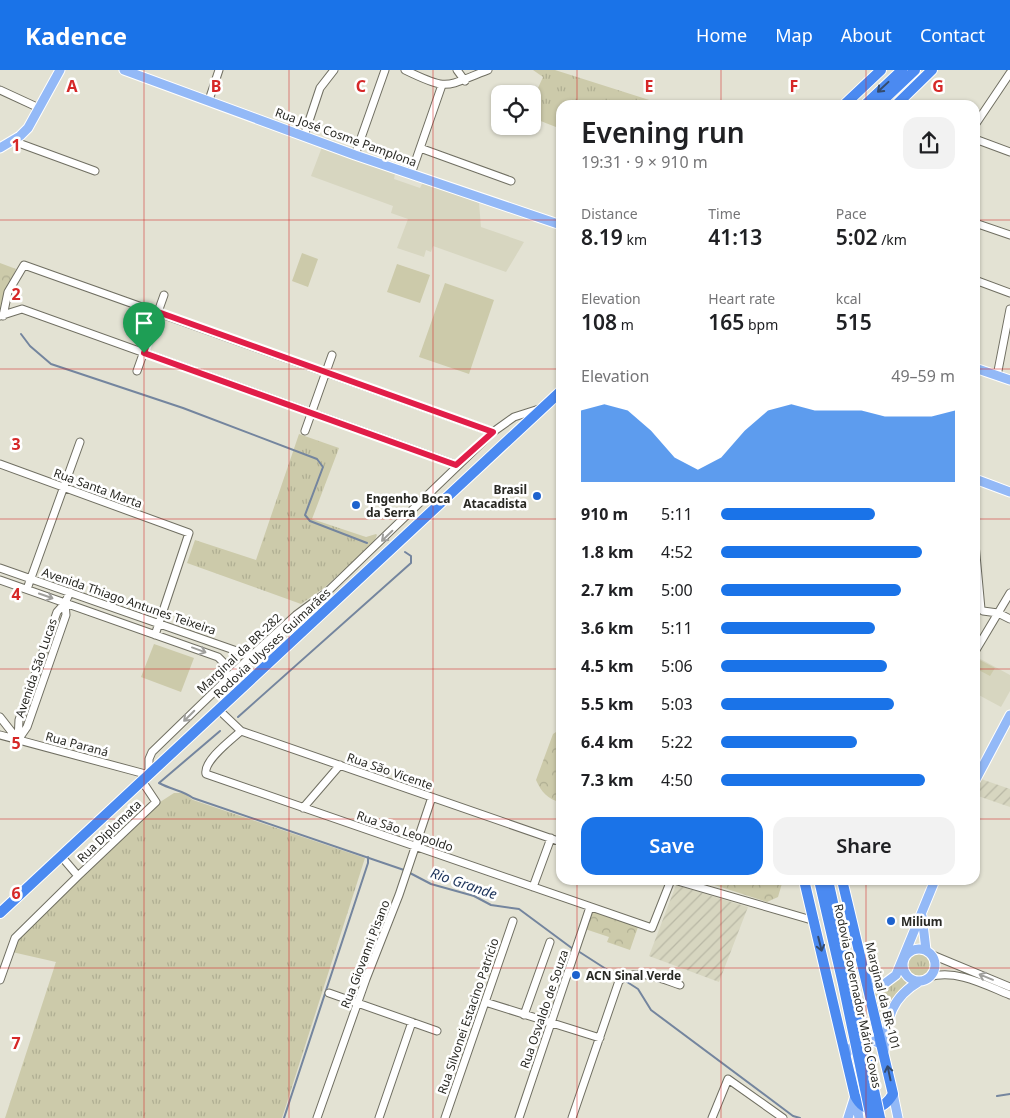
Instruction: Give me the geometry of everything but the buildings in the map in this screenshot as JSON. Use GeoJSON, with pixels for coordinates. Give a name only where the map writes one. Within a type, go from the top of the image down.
{"type":"FeatureCollection","features":[{"type":"Feature","properties":{"kind":"highway"},"geometry":{"type":"LineString","coordinates":[[849,100],[881,70]]}},
{"type":"Feature","properties":{"kind":"highway"},"geometry":{"type":"LineString","coordinates":[[870,100],[902,70]]}},
{"type":"Feature","properties":{"kind":"highway"},"geometry":{"type":"LineString","coordinates":[[883,100],[914,70]]}},
{"type":"Feature","properties":{"kind":"highway"},"geometry":{"type":"LineString","coordinates":[[901,100],[932,70]]}},
{"type":"Feature","properties":{"kind":"highway"},"geometry":{"type":"LineString","coordinates":[[893,100],[921,81]]}},
{"type":"Feature","properties":{"kind":"highway","name":"Rodovia Ulysses Guimarães"},"geometry":{"type":"LineString","coordinates":[[0,913],[556,396]]}},
{"type":"Feature","properties":{"kind":"highway"},"geometry":{"type":"LineString","coordinates":[[805,885],[836,1006],[855,1096],[869,1114],[884,1104],[893,1094]]}},
{"type":"Feature","properties":{"kind":"highway","name":"Rodovia Governador Mário Covas"},"geometry":{"type":"LineString","coordinates":[[820,885],[847,983],[880,1118]]}},
{"type":"Feature","properties":{"kind":"highway","name":"Rodovia Governador Mário Covas"},"geometry":{"type":"LineString","coordinates":[[829,885],[869,1114]]}},
{"type":"Feature","properties":{"kind":"highway","name":"Marginal da BR-101"},"geometry":{"type":"LineString","coordinates":[[843,885],[893,1094]]}},
{"type":"Feature","properties":{"kind":"highway"},"geometry":{"type":"LineString","coordinates":[[836,1006],[849,1019],[856,1019],[867,1012],[871,1000]]}},
{"type":"Feature","properties":{"kind":"main road"},"geometry":{"type":"LineString","coordinates":[[0,148],[13,141],[28,128],[59,70]]}},
{"type":"Feature","properties":{"kind":"main road","name":"Rua José Cosme Pamplona"},"geometry":{"type":"LineString","coordinates":[[124,70],[355,155],[556,222]]}},
{"type":"Feature","properties":{"kind":"main road"},"geometry":{"type":"LineString","coordinates":[[980,370],[1010,380]]}},
{"type":"Feature","properties":{"kind":"main road"},"geometry":{"type":"LineString","coordinates":[[980,481],[1010,492]]}},
{"type":"Feature","properties":{"kind":"main road"},"geometry":{"type":"LineString","coordinates":[[980,772],[1010,715]]}},
{"type":"Feature","properties":{"kind":"main road"},"geometry":{"type":"LineString","coordinates":[[866,978],[879,984],[889,982],[896,975],[933,885]]}},
{"type":"Feature","properties":{"kind":"main road"},"geometry":{"type":"LineString","coordinates":[[846,1055],[853,1044],[859,1041],[871,1040],[883,1048],[887,1025],[895,1002],[901,994],[929,977],[934,963],[928,952],[922,912]]}},
{"type":"Feature","properties":{"kind":"main road"},"geometry":{"type":"LineString","coordinates":[[920,981],[906,974],[904,959],[910,951],[928,952]]}},
{"type":"Feature","properties":{"kind":"main road","name":"Marginal da BR-101"},"geometry":{"type":"LineString","coordinates":[[893,1094],[898,1118]]}},
{"type":"Feature","properties":{"kind":"main road"},"geometry":{"type":"LineString","coordinates":[[855,1096],[859,1118],[869,1114]]}},
{"type":"Feature","properties":{"kind":"main road"},"geometry":{"type":"LineString","coordinates":[[848,1118],[855,1096]]}},
{"type":"Feature","properties":{"kind":"street"},"geometry":{"type":"LineString","coordinates":[[209,100],[219,70]]}},
{"type":"Feature","properties":{"kind":"street"},"geometry":{"type":"LineString","coordinates":[[304,136],[320,88],[334,70]]}},
{"type":"Feature","properties":{"kind":"street"},"geometry":{"type":"LineString","coordinates":[[355,155],[385,70]]}},
{"type":"Feature","properties":{"kind":"street"},"geometry":{"type":"LineString","coordinates":[[405,70],[442,85],[464,81],[488,70]]}},
{"type":"Feature","properties":{"kind":"street"},"geometry":{"type":"LineString","coordinates":[[457,70],[464,81]]}},
{"type":"Feature","properties":{"kind":"street"},"geometry":{"type":"LineString","coordinates":[[980,118],[1010,73]]}},
{"type":"Feature","properties":{"kind":"street"},"geometry":{"type":"LineString","coordinates":[[411,174],[442,85]]}},
{"type":"Feature","properties":{"kind":"street"},"geometry":{"type":"LineString","coordinates":[[0,90],[39,108]]}},
{"type":"Feature","properties":{"kind":"street"},"geometry":{"type":"LineString","coordinates":[[13,141],[95,172]]}},
{"type":"Feature","properties":{"kind":"street"},"geometry":{"type":"LineString","coordinates":[[980,141],[1010,152]]}},
{"type":"Feature","properties":{"kind":"street"},"geometry":{"type":"LineString","coordinates":[[420,148],[511,180]]}},
{"type":"Feature","properties":{"kind":"street"},"geometry":{"type":"LineString","coordinates":[[980,225],[1010,235]]}},
{"type":"Feature","properties":{"kind":"street"},"geometry":{"type":"LineString","coordinates":[[1,316],[8,292],[24,265],[493,432]]}},
{"type":"Feature","properties":{"kind":"street"},"geometry":{"type":"LineString","coordinates":[[980,282],[1010,293]]}},
{"type":"Feature","properties":{"kind":"street"},"geometry":{"type":"LineString","coordinates":[[137,372],[164,295]]}},
{"type":"Feature","properties":{"kind":"street"},"geometry":{"type":"LineString","coordinates":[[1,316],[22,309],[456,465]]}},
{"type":"Feature","properties":{"kind":"street"},"geometry":{"type":"LineString","coordinates":[[997,376],[1010,309]]}},
{"type":"Feature","properties":{"kind":"street"},"geometry":{"type":"LineString","coordinates":[[305,431],[332,355]]}},
{"type":"Feature","properties":{"kind":"street","name":"Marginal da BR-282"},"geometry":{"type":"LineString","coordinates":[[145,778],[152,752],[251,656],[340,581],[392,532],[456,465],[493,432],[514,417],[544,408]]}},
{"type":"Feature","properties":{"kind":"street"},"geometry":{"type":"LineString","coordinates":[[27,590],[80,442]]}},
{"type":"Feature","properties":{"kind":"street","name":"Rua Santa Marta"},"geometry":{"type":"LineString","coordinates":[[0,464],[189,533],[158,623]]}},
{"type":"Feature","properties":{"kind":"street","name":"Avenida Thiago Antunes Teixeira"},"geometry":{"type":"LineString","coordinates":[[0,568],[251,656]]}},
{"type":"Feature","properties":{"kind":"street","name":"Avenida Thiago Antunes Teixeira"},"geometry":{"type":"LineString","coordinates":[[0,580],[218,657],[226,665],[226,679]]}},
{"type":"Feature","properties":{"kind":"street","name":"Avenida São Lucas"},"geometry":{"type":"LineString","coordinates":[[18,740],[19,720],[57,612],[65,603],[70,592]]}},
{"type":"Feature","properties":{"kind":"street"},"geometry":{"type":"LineString","coordinates":[[980,643],[1010,593]]}},
{"type":"Feature","properties":{"kind":"street"},"geometry":{"type":"LineString","coordinates":[[980,598],[983,612],[998,613],[1010,620]]}},
{"type":"Feature","properties":{"kind":"street","name":"Avenida São Lucas"},"geometry":{"type":"LineString","coordinates":[[18,740],[27,727],[66,616],[65,603]]}},
{"type":"Feature","properties":{"kind":"street"},"geometry":{"type":"LineString","coordinates":[[154,635],[158,623]]}},
{"type":"Feature","properties":{"kind":"street"},"geometry":{"type":"LineString","coordinates":[[39,664],[48,667]]}},
{"type":"Feature","properties":{"kind":"street","name":"Rua São Vicente"},"geometry":{"type":"LineString","coordinates":[[220,710],[241,731],[556,840]]}},
{"type":"Feature","properties":{"kind":"street"},"geometry":{"type":"LineString","coordinates":[[2,722],[16,723],[19,720]]}},
{"type":"Feature","properties":{"kind":"street"},"geometry":{"type":"LineString","coordinates":[[2,722],[18,740]]}},
{"type":"Feature","properties":{"kind":"street","name":"Rua São Leopoldo"},"geometry":{"type":"LineString","coordinates":[[241,731],[210,761],[206,768],[206,774],[652,928],[670,885]]}},
{"type":"Feature","properties":{"kind":"street","name":"Rua Paraná"},"geometry":{"type":"LineString","coordinates":[[0,735],[145,778]]}},
{"type":"Feature","properties":{"kind":"street"},"geometry":{"type":"LineString","coordinates":[[303,808],[340,765]]}},
{"type":"Feature","properties":{"kind":"street","name":"Rua Diplomata"},"geometry":{"type":"LineString","coordinates":[[0,980],[15,938],[156,802],[145,778]]}},
{"type":"Feature","properties":{"kind":"street","name":"Rua Giovanni Pisano"},"geometry":{"type":"LineString","coordinates":[[318,1118],[358,1003],[409,868],[432,797]]}},
{"type":"Feature","properties":{"kind":"street"},"geometry":{"type":"LineString","coordinates":[[533,887],[551,838]]}},
{"type":"Feature","properties":{"kind":"street"},"geometry":{"type":"LineString","coordinates":[[61,856],[78,876]]}},
{"type":"Feature","properties":{"kind":"street"},"geometry":{"type":"LineString","coordinates":[[689,885],[815,921]]}},
{"type":"Feature","properties":{"kind":"street","name":"Rua Osvaldo de Souza"},"geometry":{"type":"LineString","coordinates":[[519,1118],[590,907]]}},
{"type":"Feature","properties":{"kind":"street","name":"Rua Silvonei Estacino Patrício"},"geometry":{"type":"LineString","coordinates":[[444,1118],[513,922]]}},
{"type":"Feature","properties":{"kind":"street"},"geometry":{"type":"LineString","coordinates":[[524,1015],[550,942]]}},
{"type":"Feature","properties":{"kind":"street"},"geometry":{"type":"LineString","coordinates":[[928,952],[1010,987]]}},
{"type":"Feature","properties":{"kind":"street"},"geometry":{"type":"LineString","coordinates":[[929,977],[948,974],[1010,995]]}},
{"type":"Feature","properties":{"kind":"street"},"geometry":{"type":"LineString","coordinates":[[572,1118],[622,979],[633,975],[647,976],[680,985]]}},
{"type":"Feature","properties":{"kind":"street"},"geometry":{"type":"LineString","coordinates":[[329,993],[438,1030]]}},
{"type":"Feature","properties":{"kind":"street"},"geometry":{"type":"LineString","coordinates":[[485,1002],[600,1038]]}},
{"type":"Feature","properties":{"kind":"street"},"geometry":{"type":"LineString","coordinates":[[379,1118],[412,1022]]}},
{"type":"Feature","properties":{"kind":"street"},"geometry":{"type":"LineString","coordinates":[[712,1118],[728,1078],[783,1118]]}},
{"type":"Feature","properties":{"kind":"shaded area"},"geometry":{"type":"Polygon","coordinates":[[[322,147],[395,174],[394,179],[420,188],[423,182],[479,203],[481,227],[524,242],[506,272],[433,246],[431,252],[426,250],[424,257],[397,248],[408,219],[391,213],[393,206],[311,176],[322,147]]]}},
{"type":"Feature","properties":{"kind":"shaded area"},"geometry":{"type":"Polygon","coordinates":[[[980,659],[1010,675],[1010,691],[1001,707],[980,696],[980,659]]]}},
{"type":"Feature","properties":{"kind":"shaded area"},"geometry":{"type":"Polygon","coordinates":[[[981,779],[1010,789],[1010,807],[980,797],[981,779]]]}},
{"type":"Feature","properties":{"kind":"shaded area"},"geometry":{"type":"Polygon","coordinates":[[[676,885],[748,907],[719,982],[649,956],[676,885]]]}},
{"type":"Feature","properties":{"kind":"green space"},"geometry":{"type":"Polygon","coordinates":[[[533,70],[555,70],[649,100],[556,100],[556,127],[541,121],[541,85],[539,85],[543,77],[533,70]]]}},
{"type":"Feature","properties":{"kind":"green space"},"geometry":{"type":"Polygon","coordinates":[[[302,253],[318,259],[308,287],[292,281],[302,253]]]}},
{"type":"Feature","properties":{"kind":"green space"},"geometry":{"type":"Polygon","coordinates":[[[0,263],[16,269],[0,314],[0,263]]]}},
{"type":"Feature","properties":{"kind":"green space"},"geometry":{"type":"Polygon","coordinates":[[[397,264],[430,275],[420,303],[387,292],[397,264]]]}},
{"type":"Feature","properties":{"kind":"green space"},"geometry":{"type":"Polygon","coordinates":[[[445,283],[494,300],[469,374],[419,357],[445,283]]]}},
{"type":"Feature","properties":{"kind":"green space"},"geometry":{"type":"Polygon","coordinates":[[[299,434],[339,448],[312,519],[366,537],[376,534],[374,542],[324,588],[301,604],[187,563],[195,540],[256,560],[299,434]]]}},
{"type":"Feature","properties":{"kind":"green space"},"geometry":{"type":"Polygon","coordinates":[[[154,644],[194,658],[181,692],[141,677],[154,644]]]}},
{"type":"Feature","properties":{"kind":"green space"},"geometry":{"type":"Polygon","coordinates":[[[980,660],[995,668],[990,676],[980,671],[980,660]]]}},
{"type":"Feature","properties":{"kind":"green space"},"geometry":{"type":"Polygon","coordinates":[[[556,732],[556,801],[540,788],[536,780],[553,734],[556,732]]]}},
{"type":"Feature","properties":{"kind":"green space"},"geometry":{"type":"Polygon","coordinates":[[[174,793],[184,793],[193,800],[365,858],[282,1118],[5,1118],[56,962],[12,952],[21,935],[157,804],[174,793]]]}},
{"type":"Feature","properties":{"kind":"green space"},"geometry":{"type":"Polygon","coordinates":[[[714,885],[782,885],[778,897],[767,902],[714,885]]]}},
{"type":"Feature","properties":{"kind":"green space"},"geometry":{"type":"Polygon","coordinates":[[[591,911],[638,927],[630,950],[607,942],[609,937],[585,929],[591,911]]]}},
{"type":"Feature","properties":{"kind":"green space"},"geometry":{"type":"Polygon","coordinates":[[[919,953],[928,956],[931,965],[928,974],[919,977],[910,974],[907,965],[910,956],[919,953]]]}},
{"type":"Feature","properties":{"kind":"green space"},"geometry":{"type":"Polygon","coordinates":[[[901,973],[909,980],[895,996],[882,1023],[873,989],[887,989],[901,973]]]}},
{"type":"Feature","properties":{"kind":"waterway"},"geometry":{"type":"LineString","coordinates":[[21,334],[30,346],[51,364],[183,408],[317,459],[323,467],[305,515],[310,521],[367,543]]}},
{"type":"Feature","properties":{"kind":"waterway"},"geometry":{"type":"LineString","coordinates":[[238,717],[411,563],[411,556],[405,552]]}},
{"type":"Feature","properties":{"kind":"waterway","name":"Rio Grande"},"geometry":{"type":"LineString","coordinates":[[220,731],[159,783],[193,798],[404,870]]}},
{"type":"Feature","properties":{"kind":"waterway"},"geometry":{"type":"LineString","coordinates":[[284,1118],[368,863],[368,857]]}},
{"type":"Feature","properties":{"kind":"waterway","name":"Rio Grande"},"geometry":{"type":"LineString","coordinates":[[408,872],[431,884],[474,896],[491,905],[519,909],[573,949]]}},
{"type":"Feature","properties":{"kind":"waterway","name":"Rio Grande"},"geometry":{"type":"LineString","coordinates":[[578,951],[620,978]]}},
{"type":"Feature","properties":{"kind":"waterway","name":"Rio Grande"},"geometry":{"type":"LineString","coordinates":[[624,980],[638,989],[651,1010],[793,1116],[800,1118]]}},
{"type":"Feature","properties":{"kind":"waterway","name":"Rio Grande"},"geometry":{"type":"LineString","coordinates":[[997,1096],[1010,1094]]}},
{"type":"Feature","properties":{"kind":"place","name":"Brasil Atacadista"},"geometry":{"type":"Point","coordinates":[537,496]}},
{"type":"Feature","properties":{"kind":"place","name":"Engenho Boca da Serra"},"geometry":{"type":"Point","coordinates":[356,505]}},
{"type":"Feature","properties":{"kind":"place","name":"Milium"},"geometry":{"type":"Point","coordinates":[891,921]}},
{"type":"Feature","properties":{"kind":"place","name":"ACN Sinal Verde"},"geometry":{"type":"Point","coordinates":[576,975]}},
{"type":"Feature","properties":{"kind":"route"},"geometry":{"type":"LineString","coordinates":[[158,312],[493,432],[456,465],[144,353],[158,312]]}}]}
